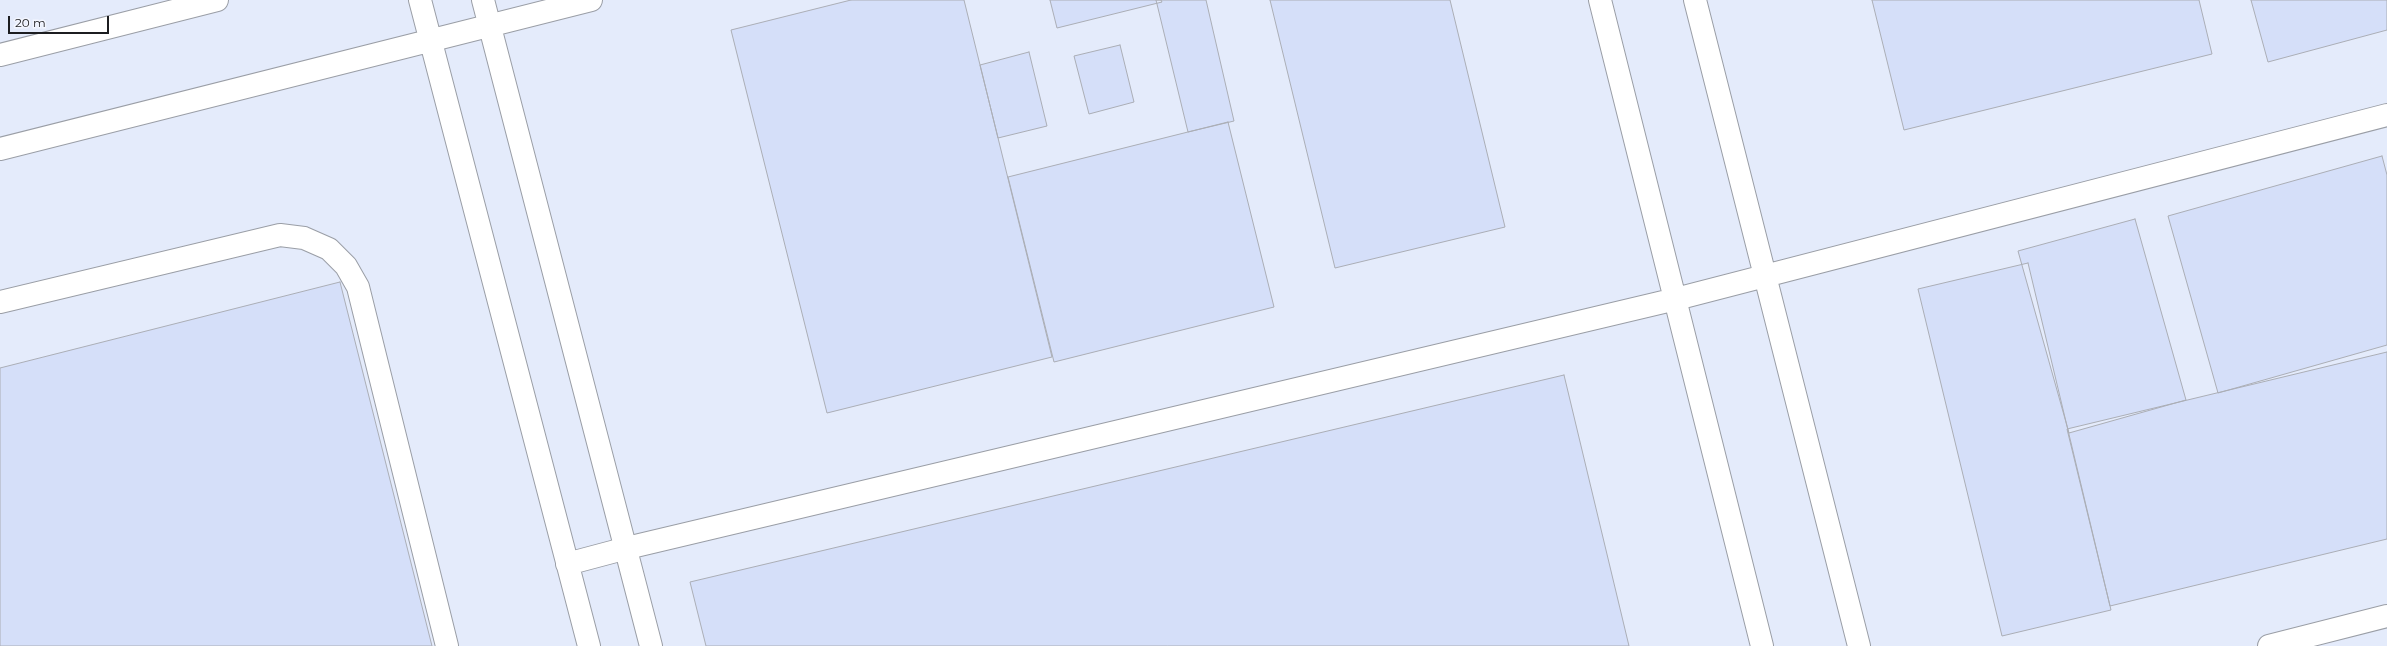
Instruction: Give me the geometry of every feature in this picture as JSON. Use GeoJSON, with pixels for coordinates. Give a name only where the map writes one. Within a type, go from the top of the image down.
{"type":"FeatureCollection","features":[{"type":"Feature","properties":{"kind":"street"},"geometry":{"type":"LineString","coordinates":[[0,55],[217,0]]}},
{"type":"Feature","properties":{"kind":"street"},"geometry":{"type":"LineString","coordinates":[[420,0],[589,646]]}},
{"type":"Feature","properties":{"kind":"street"},"geometry":{"type":"LineString","coordinates":[[483,0],[627,548],[651,646]]}},
{"type":"Feature","properties":{"kind":"street"},"geometry":{"type":"LineString","coordinates":[[0,149],[591,0]]}},
{"type":"Feature","properties":{"kind":"street"},"geometry":{"type":"LineString","coordinates":[[1600,0],[1762,646]]}},
{"type":"Feature","properties":{"kind":"street"},"geometry":{"type":"LineString","coordinates":[[1695,0],[1859,646]]}},
{"type":"Feature","properties":{"kind":"street"},"geometry":{"type":"LineString","coordinates":[[567,564],[627,548],[1676,299],[2387,115]]}},
{"type":"Feature","properties":{"kind":"street"},"geometry":{"type":"LineString","coordinates":[[0,302],[280,235],[304,238],[329,249],[346,266],[358,287],[447,646]]}},
{"type":"Feature","properties":{"kind":"street"},"geometry":{"type":"LineString","coordinates":[[2269,646],[2387,616]]}},
{"type":"Feature","properties":{"kind":"shaded area"},"geometry":{"type":"Polygon","coordinates":[[[0,0],[2387,0],[2387,646],[0,646],[0,0]]]}},
{"type":"Feature","properties":{"kind":"building"},"geometry":{"type":"Polygon","coordinates":[[[851,0],[964,0],[1052,357],[827,413],[731,30],[851,0]]]}},
{"type":"Feature","properties":{"kind":"building"},"geometry":{"type":"Polygon","coordinates":[[[1050,0],[1161,0],[1162,2],[1057,28],[1050,0]]]}},
{"type":"Feature","properties":{"kind":"building"},"geometry":{"type":"Polygon","coordinates":[[[1156,0],[1206,0],[1234,121],[1188,132],[1156,0]]]}},
{"type":"Feature","properties":{"kind":"building"},"geometry":{"type":"Polygon","coordinates":[[[1270,0],[1450,0],[1505,227],[1335,268],[1270,0]]]}},
{"type":"Feature","properties":{"kind":"building"},"geometry":{"type":"Polygon","coordinates":[[[1872,0],[2199,0],[2212,54],[1904,130],[1872,0]]]}},
{"type":"Feature","properties":{"kind":"building"},"geometry":{"type":"Polygon","coordinates":[[[2251,0],[2387,0],[2387,30],[2268,62],[2251,0]]]}},
{"type":"Feature","properties":{"kind":"building"},"geometry":{"type":"Polygon","coordinates":[[[1120,45],[1134,102],[1089,114],[1074,56],[1120,45]]]}},
{"type":"Feature","properties":{"kind":"building"},"geometry":{"type":"Polygon","coordinates":[[[1029,52],[1047,126],[998,138],[980,65],[1029,52]]]}},
{"type":"Feature","properties":{"kind":"building"},"geometry":{"type":"Polygon","coordinates":[[[1228,122],[1274,307],[1054,362],[1008,177],[1228,122]]]}},
{"type":"Feature","properties":{"kind":"building"},"geometry":{"type":"Polygon","coordinates":[[[2382,156],[2387,175],[2387,345],[2218,393],[2168,216],[2382,156]]]}},
{"type":"Feature","properties":{"kind":"building"},"geometry":{"type":"Polygon","coordinates":[[[2135,219],[2186,400],[2069,433],[2018,251],[2135,219]]]}},
{"type":"Feature","properties":{"kind":"building"},"geometry":{"type":"Polygon","coordinates":[[[2028,263],[2111,610],[2002,636],[1918,289],[2028,263]]]}},
{"type":"Feature","properties":{"kind":"building"},"geometry":{"type":"Polygon","coordinates":[[[340,282],[432,646],[0,646],[0,368],[340,282]]]}},
{"type":"Feature","properties":{"kind":"building"},"geometry":{"type":"Polygon","coordinates":[[[2387,352],[2387,539],[2110,606],[2067,429],[2387,352]]]}},
{"type":"Feature","properties":{"kind":"building"},"geometry":{"type":"Polygon","coordinates":[[[1564,375],[1629,646],[706,646],[690,582],[1564,375]]]}}]}
